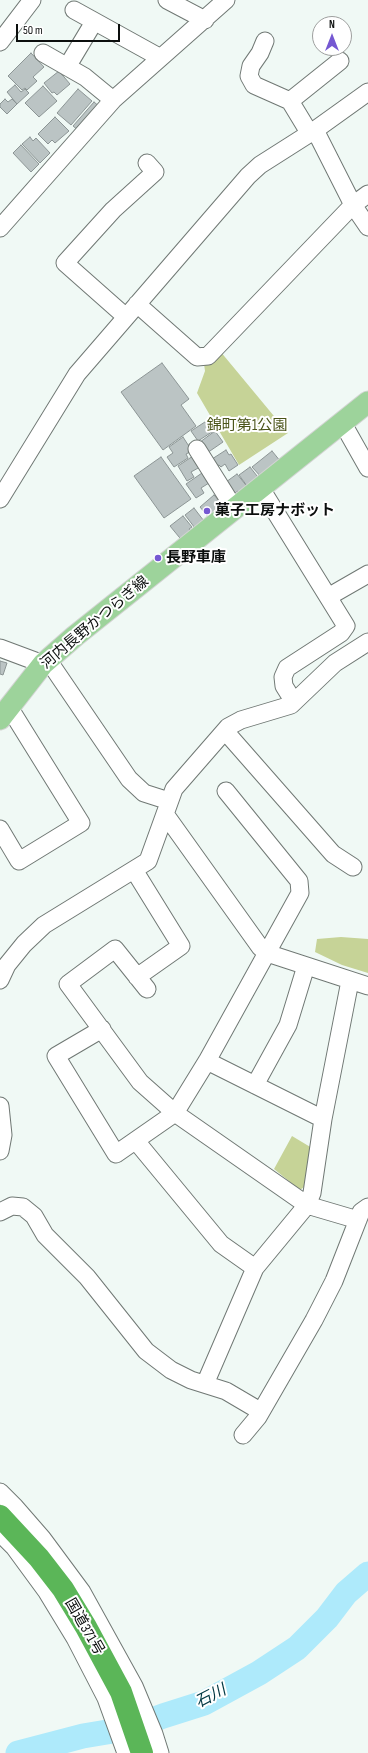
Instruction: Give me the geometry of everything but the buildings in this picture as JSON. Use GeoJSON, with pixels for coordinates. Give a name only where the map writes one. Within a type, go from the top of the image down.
{"type":"FeatureCollection","features":[{"type":"Feature","properties":{"kind":"highway","name":"国道371号"},"geometry":{"type":"LineString","coordinates":[[0,1516],[39,1558],[63,1590],[86,1627],[121,1692],[142,1753]]}},
{"type":"Feature","properties":{"kind":"main road","name":"河内長野かつらぎ線"},"geometry":{"type":"LineString","coordinates":[[5,713],[45,662],[260,487],[368,402]]}},
{"type":"Feature","properties":{"kind":"street"},"geometry":{"type":"LineString","coordinates":[[0,42],[32,0]]}},
{"type":"Feature","properties":{"kind":"street"},"geometry":{"type":"LineString","coordinates":[[167,0],[204,20]]}},
{"type":"Feature","properties":{"kind":"street"},"geometry":{"type":"LineString","coordinates":[[0,228],[113,100],[159,57],[226,0]]}},
{"type":"Feature","properties":{"kind":"street"},"geometry":{"type":"LineString","coordinates":[[74,10],[159,57]]}},
{"type":"Feature","properties":{"kind":"street"},"geometry":{"type":"LineString","coordinates":[[67,67],[94,22]]}},
{"type":"Feature","properties":{"kind":"street"},"geometry":{"type":"LineString","coordinates":[[265,41],[260,54],[251,66],[248,76],[254,85],[290,101],[312,132],[353,205],[368,227]]}},
{"type":"Feature","properties":{"kind":"street"},"geometry":{"type":"LineString","coordinates":[[42,53],[85,78],[113,100]]}},
{"type":"Feature","properties":{"kind":"street"},"geometry":{"type":"LineString","coordinates":[[290,101],[340,61]]}},
{"type":"Feature","properties":{"kind":"street"},"geometry":{"type":"LineString","coordinates":[[0,499],[77,374],[248,176],[260,165],[312,132],[368,92]]}},
{"type":"Feature","properties":{"kind":"street"},"geometry":{"type":"LineString","coordinates":[[147,163],[155,172],[113,210],[65,263],[198,357],[208,356],[353,205],[368,194]]}},
{"type":"Feature","properties":{"kind":"street"},"geometry":{"type":"LineString","coordinates":[[342,422],[368,468]]}},
{"type":"Feature","properties":{"kind":"street"},"geometry":{"type":"LineString","coordinates":[[197,449],[234,508]]}},
{"type":"Feature","properties":{"kind":"street"},"geometry":{"type":"LineString","coordinates":[[260,487],[346,626],[342,633],[287,668],[283,677],[284,686],[294,702]]}},
{"type":"Feature","properties":{"kind":"street"},"geometry":{"type":"LineString","coordinates":[[328,597],[368,574]]}},
{"type":"Feature","properties":{"kind":"street"},"geometry":{"type":"LineString","coordinates":[[0,980],[7,965],[24,944],[44,925],[148,861],[174,789],[225,731],[241,720],[291,705],[335,663],[368,642]]}},
{"type":"Feature","properties":{"kind":"street"},"geometry":{"type":"LineString","coordinates":[[0,648],[45,662],[129,779],[144,793],[167,808],[260,947],[267,953],[368,986]]}},
{"type":"Feature","properties":{"kind":"street"},"geometry":{"type":"LineString","coordinates":[[0,830],[19,861],[81,823],[5,713]]}},
{"type":"Feature","properties":{"kind":"street"},"geometry":{"type":"LineString","coordinates":[[225,731],[333,854],[353,867]]}},
{"type":"Feature","properties":{"kind":"street"},"geometry":{"type":"LineString","coordinates":[[102,1029],[56,1056],[116,1154],[175,1113],[207,1061],[300,893],[299,881],[226,791]]}},
{"type":"Feature","properties":{"kind":"street"},"geometry":{"type":"LineString","coordinates":[[134,870],[181,946],[142,983],[115,949],[68,984],[140,1082],[175,1113],[307,1205],[358,1220]]}},
{"type":"Feature","properties":{"kind":"street"},"geometry":{"type":"LineString","coordinates":[[255,1085],[288,1025],[306,966]]}},
{"type":"Feature","properties":{"kind":"street"},"geometry":{"type":"LineString","coordinates":[[206,1384],[255,1268],[307,1205],[312,1193],[323,1119],[350,981]]}},
{"type":"Feature","properties":{"kind":"street"},"geometry":{"type":"LineString","coordinates":[[207,1061],[323,1119]]}},
{"type":"Feature","properties":{"kind":"street"},"geometry":{"type":"LineString","coordinates":[[0,1106],[3,1135],[0,1151]]}},
{"type":"Feature","properties":{"kind":"street"},"geometry":{"type":"LineString","coordinates":[[136,1141],[221,1244],[255,1268]]}},
{"type":"Feature","properties":{"kind":"street"},"geometry":{"type":"LineString","coordinates":[[0,1212],[12,1206],[23,1207],[34,1216],[45,1235],[87,1277],[146,1351],[171,1370],[191,1380],[226,1391],[260,1412]]}},
{"type":"Feature","properties":{"kind":"street"},"geometry":{"type":"LineString","coordinates":[[243,1436],[258,1417],[314,1320],[334,1281],[361,1212],[368,1207]]}},
{"type":"Feature","properties":{"kind":"street"},"geometry":{"type":"LineString","coordinates":[[0,1492],[42,1538],[82,1592],[134,1686],[154,1734],[160,1753]]}},
{"type":"Feature","properties":{"kind":"street"},"geometry":{"type":"LineString","coordinates":[[0,1533],[14,1547],[47,1592],[75,1638],[106,1698],[126,1753]]}},
{"type":"Feature","properties":{"kind":"green space","name":"錦町第1公園"},"geometry":{"type":"Polygon","coordinates":[[[220,351],[288,433],[239,465],[197,393],[205,371],[204,364],[220,351]]]}},
{"type":"Feature","properties":{"kind":"green space"},"geometry":{"type":"Polygon","coordinates":[[[341,937],[368,939],[368,973],[342,965],[315,952],[317,939],[341,937]]]}},
{"type":"Feature","properties":{"kind":"green space"},"geometry":{"type":"Polygon","coordinates":[[[292,1136],[312,1148],[304,1187],[300,1190],[274,1169],[292,1136]]]}},
{"type":"Feature","properties":{"kind":"waterway","name":"石川"},"geometry":{"type":"LineString","coordinates":[[18,1753],[83,1736],[131,1728],[204,1703],[259,1673],[297,1648],[327,1618],[346,1593],[368,1574]]}},
{"type":"Feature","properties":{"kind":"place","name":"菓子工房ナボット"},"geometry":{"type":"Point","coordinates":[207,511]}},
{"type":"Feature","properties":{"kind":"place","name":"長野車庫"},"geometry":{"type":"Point","coordinates":[158,558]}}]}
